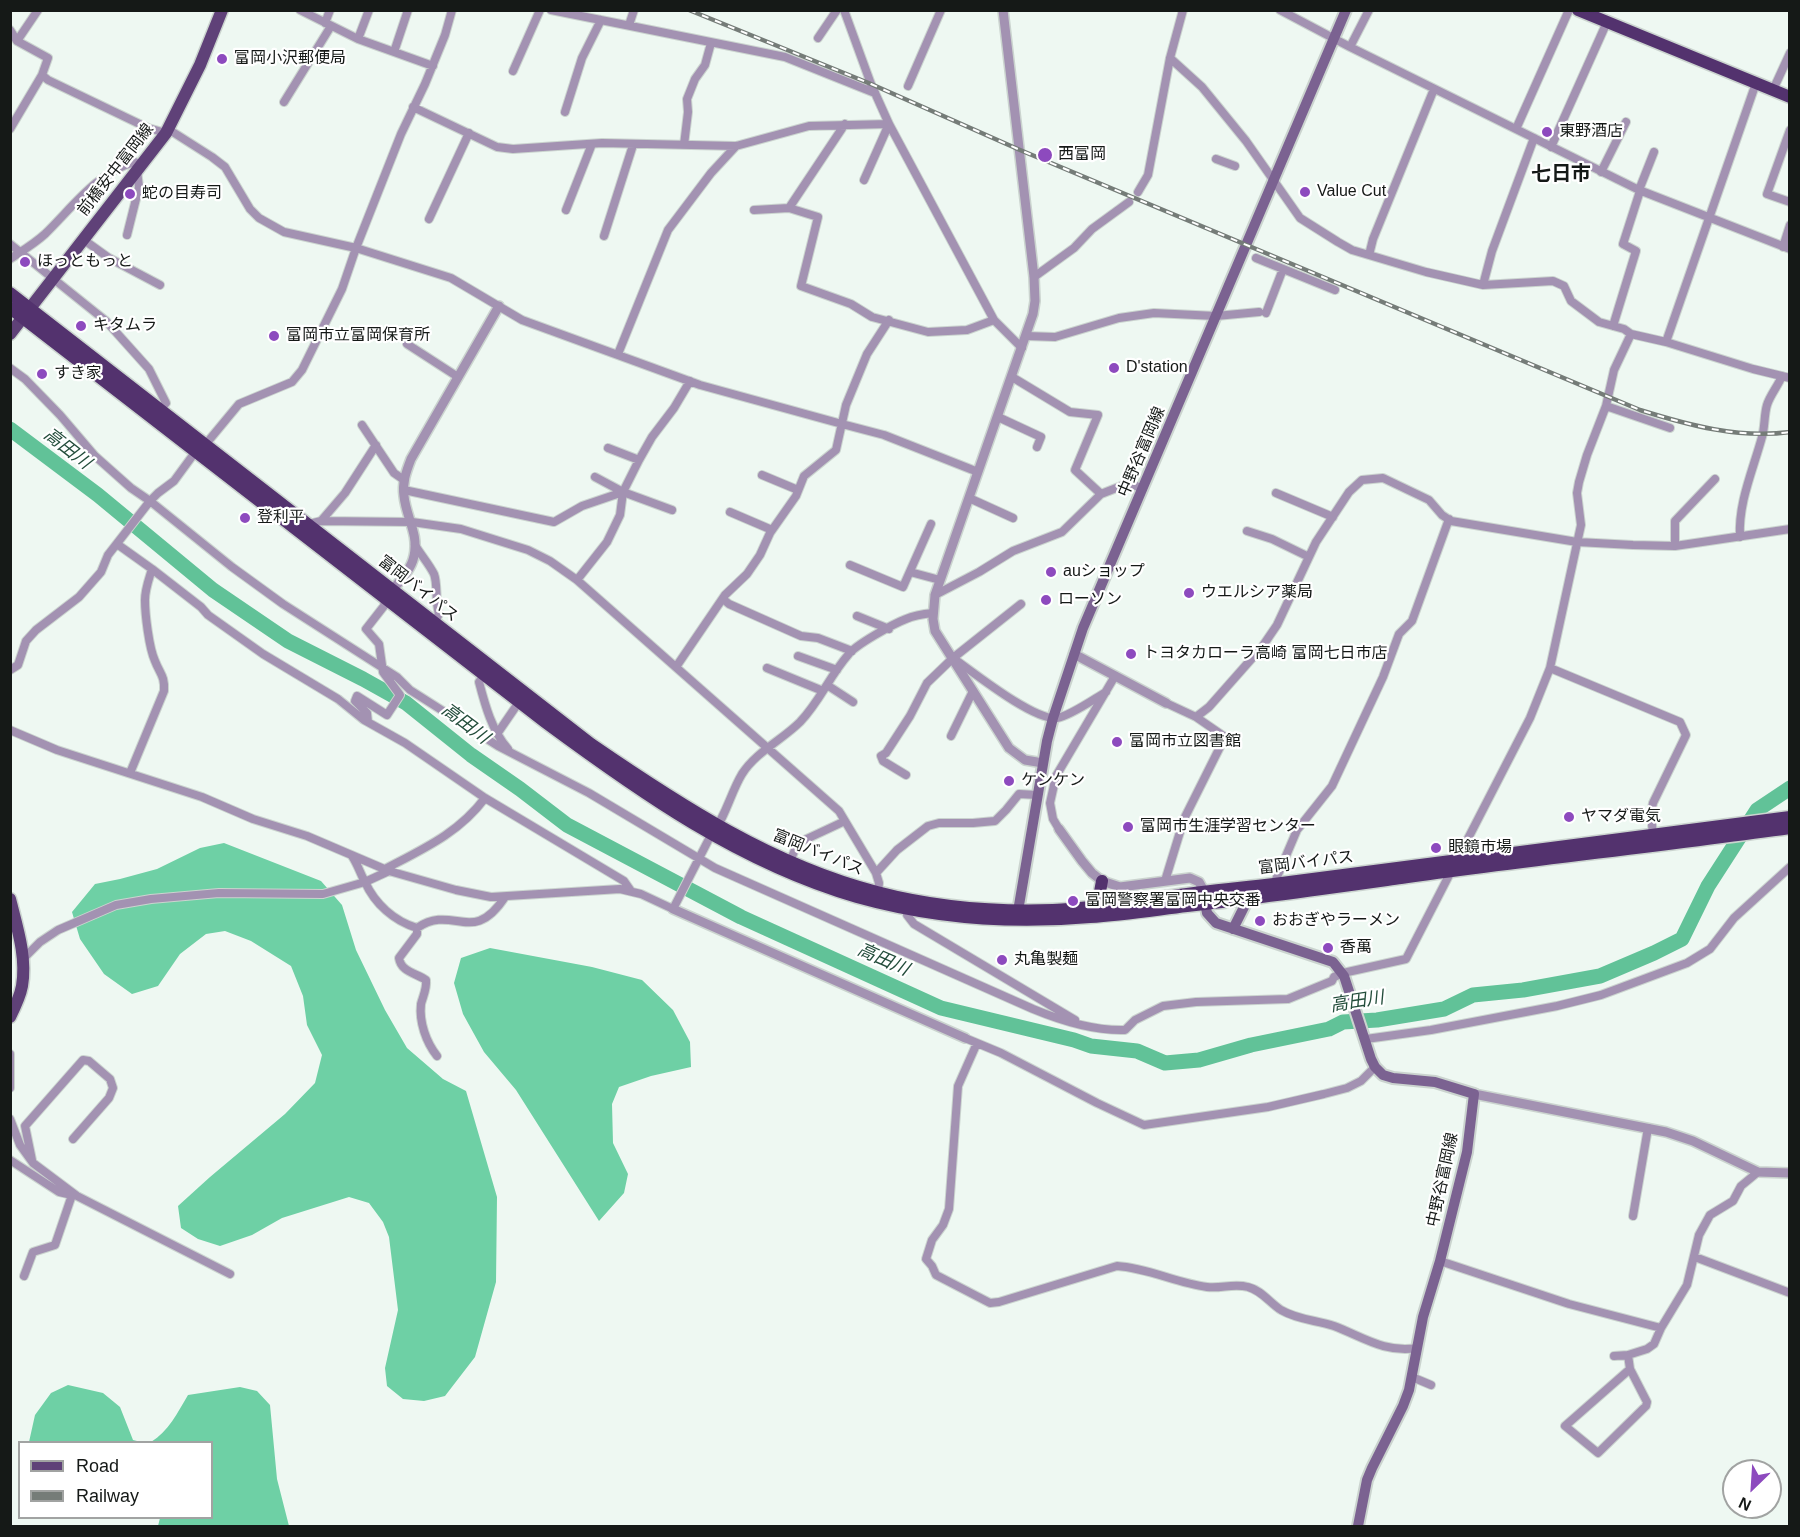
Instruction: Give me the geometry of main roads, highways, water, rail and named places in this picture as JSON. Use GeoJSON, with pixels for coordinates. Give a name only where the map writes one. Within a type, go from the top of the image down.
{"type":"FeatureCollection","features":[{"type":"Feature","properties":{"kind":"highway"},"geometry":{"type":"LineString","coordinates":[[1578,10],[1790,97]]}},
{"type":"Feature","properties":{"kind":"highway","name":"富岡バイパス"},"geometry":{"type":"LineString","coordinates":[[10,293],[27,313],[389,594],[484,675],[611,770],[669,810],[837,880],[878,892],[948,906],[1017,915],[1089,918],[1274,884],[1702,840],[1790,828]]}},
{"type":"Feature","properties":{"kind":"highway","name":"富岡バイパス"},"geometry":{"type":"LineString","coordinates":[[10,308],[27,313],[160,409],[200,448],[315,523],[389,594],[434,623],[591,744],[666,794],[715,831],[770,865],[855,896],[908,909],[983,919],[1204,898],[1248,899],[1653,835],[1790,817]]}},
{"type":"Feature","properties":{"kind":"highway"},"geometry":{"type":"LineString","coordinates":[[1088,908],[1099,897],[1102,881]]}},
{"type":"Feature","properties":{"kind":"main road","name":"前橋安中富岡線"},"geometry":{"type":"LineString","coordinates":[[10,334],[167,131],[200,65],[222,10]]}},
{"type":"Feature","properties":{"kind":"main road","name":"中野谷富岡線"},"geometry":{"type":"LineString","coordinates":[[1017,915],[1037,795],[1053,718],[1083,628],[1346,10]]}},
{"type":"Feature","properties":{"kind":"main road"},"geometry":{"type":"LineString","coordinates":[[1204,898],[1207,913],[1212,920],[1233,929],[1248,899]]}},
{"type":"Feature","properties":{"kind":"main road"},"geometry":{"type":"LineString","coordinates":[[10,899],[24,972],[22,988],[10,1017]]}},
{"type":"Feature","properties":{"kind":"main road","name":"中野谷富岡線"},"geometry":{"type":"LineString","coordinates":[[1233,929],[1333,962],[1344,975],[1371,1059],[1375,1068],[1383,1075],[1436,1082],[1474,1094],[1467,1152],[1440,1261],[1423,1317],[1412,1377],[1403,1406],[1372,1468],[1358,1527]]}},
{"type":"Feature","properties":{"kind":"waterway","name":"高田川"},"geometry":{"type":"LineString","coordinates":[[10,429],[98,495],[213,590],[288,641],[406,703],[471,755],[567,825],[741,917],[941,1008],[1091,1046],[1137,1051],[1165,1063],[1199,1060],[1251,1045],[1329,1029],[1343,1022],[1377,1020],[1444,1009],[1473,995],[1523,990],[1600,976],[1654,953],[1682,939],[1708,886],[1757,810],[1790,788]]}},
{"type":"Feature","properties":{"kind":"railway"},"geometry":{"type":"LineString","coordinates":[[689,10],[871,84],[1020,150],[1640,410],[1677,421],[1733,432],[1752,434],[1790,432]]}},
{"type":"Feature","properties":{"kind":"place","name":"富岡小沢郵便局"},"geometry":{"type":"Point","coordinates":[222,59]}},
{"type":"Feature","properties":{"kind":"place","name":"東野酒店"},"geometry":{"type":"Point","coordinates":[1547,132]}},
{"type":"Feature","properties":{"kind":"place","name":"西富岡"},"geometry":{"type":"Point","coordinates":[1045,155]}},
{"type":"Feature","properties":{"kind":"place","name":"Value Cut"},"geometry":{"type":"Point","coordinates":[1305,192]}},
{"type":"Feature","properties":{"kind":"place","name":"蛇の目寿司"},"geometry":{"type":"Point","coordinates":[130,194]}},
{"type":"Feature","properties":{"kind":"place","name":"ほっともっと"},"geometry":{"type":"Point","coordinates":[25,262]}},
{"type":"Feature","properties":{"kind":"place","name":"キタムラ"},"geometry":{"type":"Point","coordinates":[81,326]}},
{"type":"Feature","properties":{"kind":"place","name":"富岡市立富岡保育所"},"geometry":{"type":"Point","coordinates":[274,336]}},
{"type":"Feature","properties":{"kind":"place","name":"D'station"},"geometry":{"type":"Point","coordinates":[1114,368]}},
{"type":"Feature","properties":{"kind":"place","name":"すき家"},"geometry":{"type":"Point","coordinates":[42,374]}},
{"type":"Feature","properties":{"kind":"place","name":"登利平"},"geometry":{"type":"Point","coordinates":[245,518]}},
{"type":"Feature","properties":{"kind":"place","name":"auショップ"},"geometry":{"type":"Point","coordinates":[1051,572]}},
{"type":"Feature","properties":{"kind":"place","name":"ウエルシア薬局"},"geometry":{"type":"Point","coordinates":[1189,593]}},
{"type":"Feature","properties":{"kind":"place","name":"ローソン"},"geometry":{"type":"Point","coordinates":[1046,600]}},
{"type":"Feature","properties":{"kind":"place","name":"トヨタカローラ高崎 富岡七日市店"},"geometry":{"type":"Point","coordinates":[1131,654]}},
{"type":"Feature","properties":{"kind":"place","name":"富岡市立図書館"},"geometry":{"type":"Point","coordinates":[1117,742]}},
{"type":"Feature","properties":{"kind":"place","name":"ケンケン"},"geometry":{"type":"Point","coordinates":[1009,781]}},
{"type":"Feature","properties":{"kind":"place","name":"ヤマダ電気"},"geometry":{"type":"Point","coordinates":[1569,817]}},
{"type":"Feature","properties":{"kind":"place","name":"富岡市生涯学習センター"},"geometry":{"type":"Point","coordinates":[1128,827]}},
{"type":"Feature","properties":{"kind":"place","name":"眼鏡市場"},"geometry":{"type":"Point","coordinates":[1436,848]}},
{"type":"Feature","properties":{"kind":"place","name":"富岡警察署富岡中央交番"},"geometry":{"type":"Point","coordinates":[1073,901]}},
{"type":"Feature","properties":{"kind":"place","name":"おおぎやラーメン"},"geometry":{"type":"Point","coordinates":[1260,921]}},
{"type":"Feature","properties":{"kind":"place","name":"香萬"},"geometry":{"type":"Point","coordinates":[1328,948]}},
{"type":"Feature","properties":{"kind":"place","name":"丸亀製麺"},"geometry":{"type":"Point","coordinates":[1002,960]}},
{"type":"Feature","properties":{"kind":"district","name":"七日市"},"geometry":{"type":"Point","coordinates":[1561,174]}}]}
